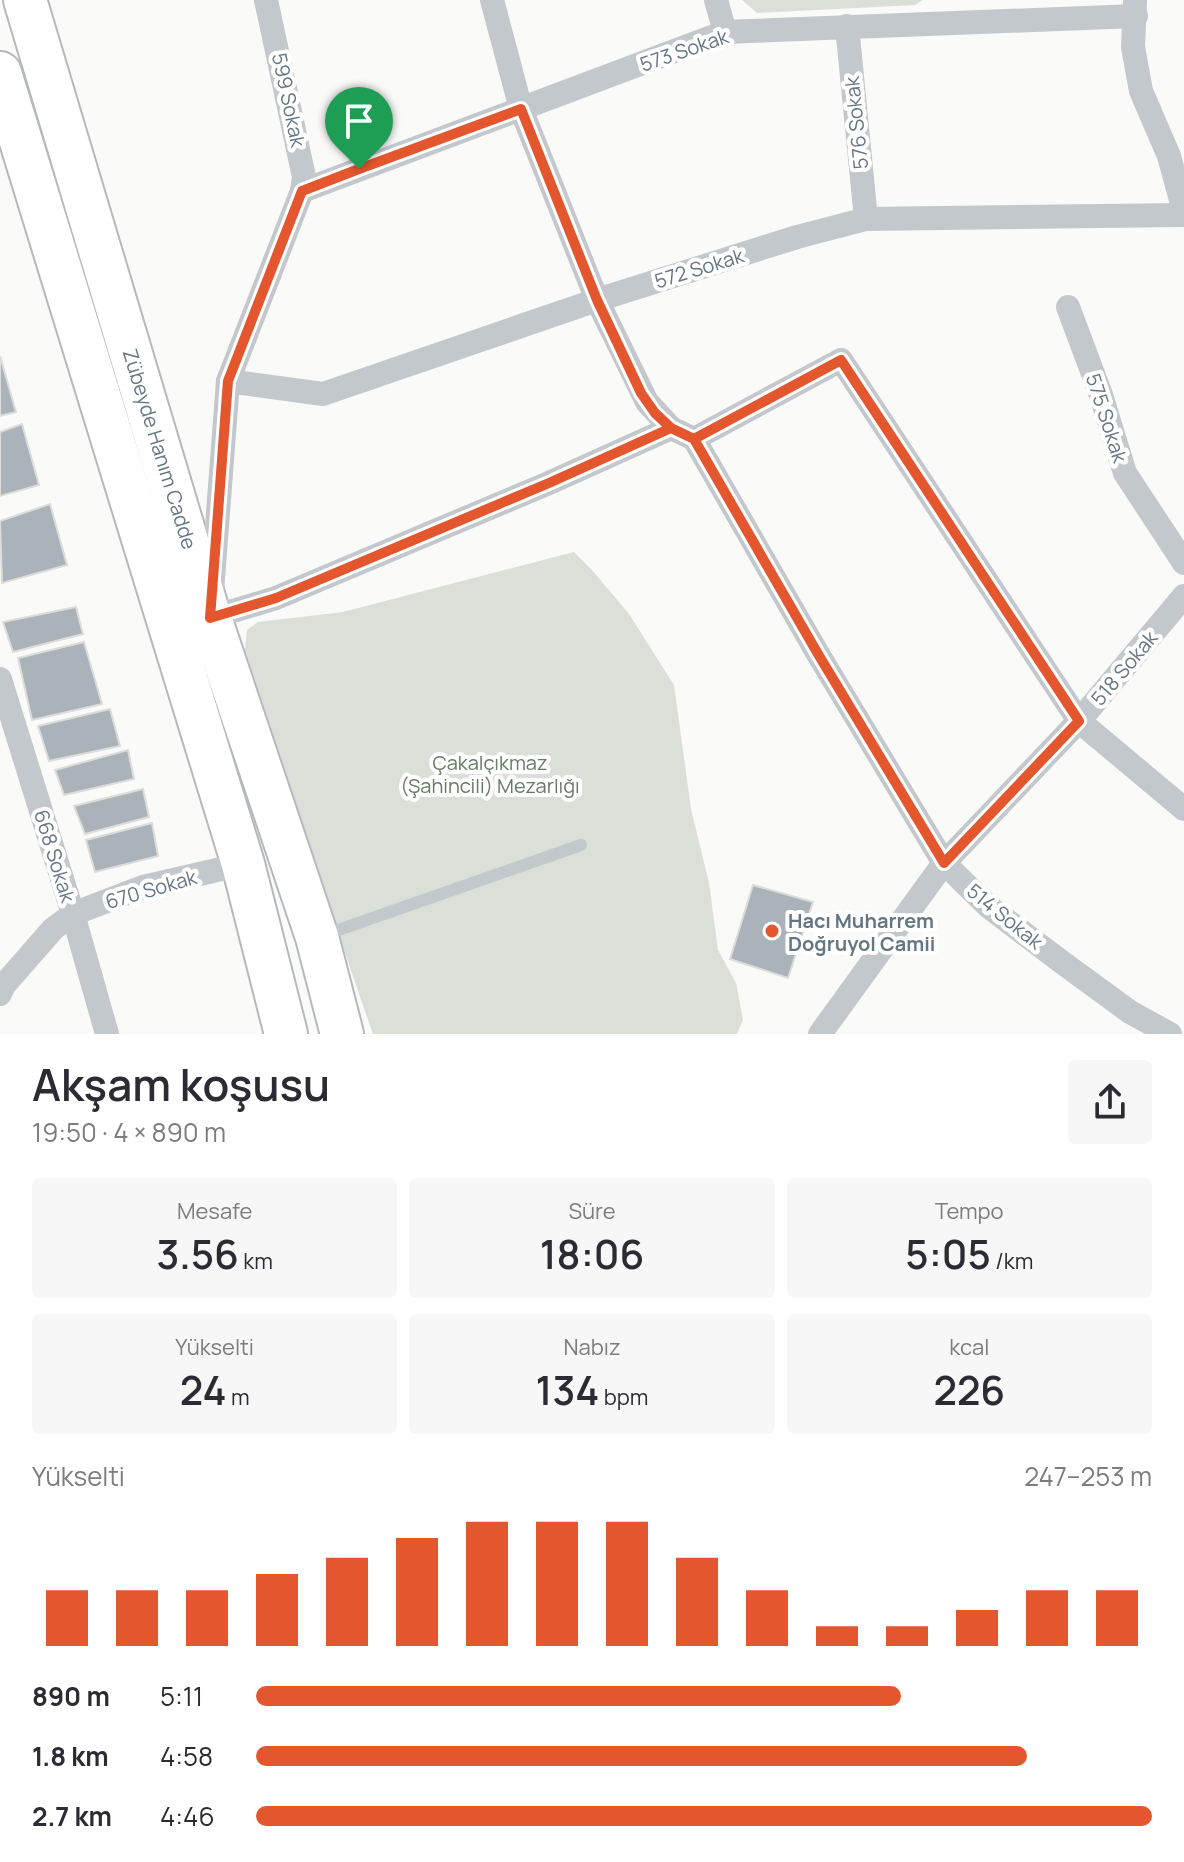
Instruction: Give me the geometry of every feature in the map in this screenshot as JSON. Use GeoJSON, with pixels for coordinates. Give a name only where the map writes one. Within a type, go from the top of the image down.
{"type":"FeatureCollection","features":[{"type":"Feature","properties":{"kind":"highway","name":"Zübeyde Hanım Cadde"},"geometry":{"type":"LineString","coordinates":[[25,0],[210,618],[317,937],[342,1034]]}},
{"type":"Feature","properties":{"kind":"highway"},"geometry":{"type":"LineString","coordinates":[[0,73],[243,864],[286,1034]]}},
{"type":"Feature","properties":{"kind":"street","name":"599 Sokak"},"geometry":{"type":"LineString","coordinates":[[210,618],[228,381],[302,191],[303,168],[266,0]]}},
{"type":"Feature","properties":{"kind":"street"},"geometry":{"type":"LineString","coordinates":[[492,0],[521,109],[597,300],[641,393],[655,413],[671,428],[694,439],[841,360],[1079,721],[1184,809]]}},
{"type":"Feature","properties":{"kind":"street"},"geometry":{"type":"LineString","coordinates":[[716,0],[725,32]]}},
{"type":"Feature","properties":{"kind":"street"},"geometry":{"type":"LineString","coordinates":[[1136,8],[1133,47],[1141,91],[1169,156],[1184,213]]}},
{"type":"Feature","properties":{"kind":"street","name":"573 Sokak"},"geometry":{"type":"LineString","coordinates":[[302,191],[725,32],[847,26],[935,11],[1136,8]]}},
{"type":"Feature","properties":{"kind":"street","name":"576 Sokak"},"geometry":{"type":"LineString","coordinates":[[847,26],[866,219]]}},
{"type":"Feature","properties":{"kind":"street","name":"572 Sokak"},"geometry":{"type":"LineString","coordinates":[[228,381],[323,394],[597,300],[797,237],[866,219],[1184,213]]}},
{"type":"Feature","properties":{"kind":"street","name":"575 Sokak"},"geometry":{"type":"LineString","coordinates":[[1068,307],[1101,395],[1125,473],[1184,563]]}},
{"type":"Feature","properties":{"kind":"street"},"geometry":{"type":"LineString","coordinates":[[210,618],[276,598],[671,428]]}},
{"type":"Feature","properties":{"kind":"street","name":"514 Sokak"},"geometry":{"type":"LineString","coordinates":[[694,439],[944,863],[989,907],[1130,1012],[1170,1034]]}},
{"type":"Feature","properties":{"kind":"street","name":"518 Sokak"},"geometry":{"type":"LineString","coordinates":[[820,1034],[944,863],[1079,721],[1184,596]]}},
{"type":"Feature","properties":{"kind":"street","name":"668 Sokak"},"geometry":{"type":"LineString","coordinates":[[0,679],[107,1034]]}},
{"type":"Feature","properties":{"kind":"street","name":"670 Sokak"},"geometry":{"type":"LineString","coordinates":[[0,994],[4,985],[53,929],[73,914],[143,887],[243,864]]}},
{"type":"Feature","properties":{"kind":"lane"},"geometry":{"type":"LineString","coordinates":[[317,937],[581,845]]}},
{"type":"Feature","properties":{"kind":"green space"},"geometry":{"type":"Polygon","coordinates":[[[742,0],[923,0],[915,5],[757,13],[742,0]]]}},
{"type":"Feature","properties":{"kind":"green space","name":"Çakalçıkmaz (Şahincili) Mezarlığı"},"geometry":{"type":"Polygon","coordinates":[[[574,552],[629,614],[674,685],[691,809],[709,883],[718,950],[736,983],[743,1020],[737,1034],[373,1034],[245,650],[247,630],[258,622],[343,612],[574,552]]]}},
{"type":"Feature","properties":{"kind":"building"},"geometry":{"type":"Polygon","coordinates":[[[0,356],[16,412],[0,416],[0,356]]]}},
{"type":"Feature","properties":{"kind":"building"},"geometry":{"type":"Polygon","coordinates":[[[22,424],[39,485],[0,496],[0,432],[22,424]]]}},
{"type":"Feature","properties":{"kind":"building"},"geometry":{"type":"Polygon","coordinates":[[[50,504],[67,565],[2,583],[0,521],[50,504]]]}},
{"type":"Feature","properties":{"kind":"building"},"geometry":{"type":"Polygon","coordinates":[[[76,607],[83,634],[13,652],[3,622],[76,607]]]}},
{"type":"Feature","properties":{"kind":"building"},"geometry":{"type":"Polygon","coordinates":[[[84,642],[102,704],[32,720],[18,658],[84,642]]]}},
{"type":"Feature","properties":{"kind":"building"},"geometry":{"type":"Polygon","coordinates":[[[110,709],[120,746],[49,761],[38,726],[110,709]]]}},
{"type":"Feature","properties":{"kind":"building"},"geometry":{"type":"Polygon","coordinates":[[[128,750],[134,779],[64,795],[55,770],[128,750]]]}},
{"type":"Feature","properties":{"kind":"building"},"geometry":{"type":"Polygon","coordinates":[[[143,789],[149,817],[85,834],[74,806],[143,789]]]}},
{"type":"Feature","properties":{"kind":"building"},"geometry":{"type":"Polygon","coordinates":[[[152,823],[158,856],[95,872],[86,840],[152,823]]]}},
{"type":"Feature","properties":{"kind":"building","name":"Hacı Muharrem Doğruyol Camii"},"geometry":{"type":"Polygon","coordinates":[[[753,885],[813,902],[788,978],[730,959],[753,885]]]}},
{"type":"Feature","properties":{"kind":"place","name":"Hacı Muharrem Doğruyol Camii"},"geometry":{"type":"Point","coordinates":[772,931]}},
{"type":"Feature","properties":{"kind":"route"},"geometry":{"type":"LineString","coordinates":[[359,169],[302,191],[228,381],[210,618],[276,598],[671,428],[694,439],[944,863],[1079,721],[841,360],[694,439],[681,432],[671,428],[641,393],[597,300],[521,109],[359,169]]}}]}
